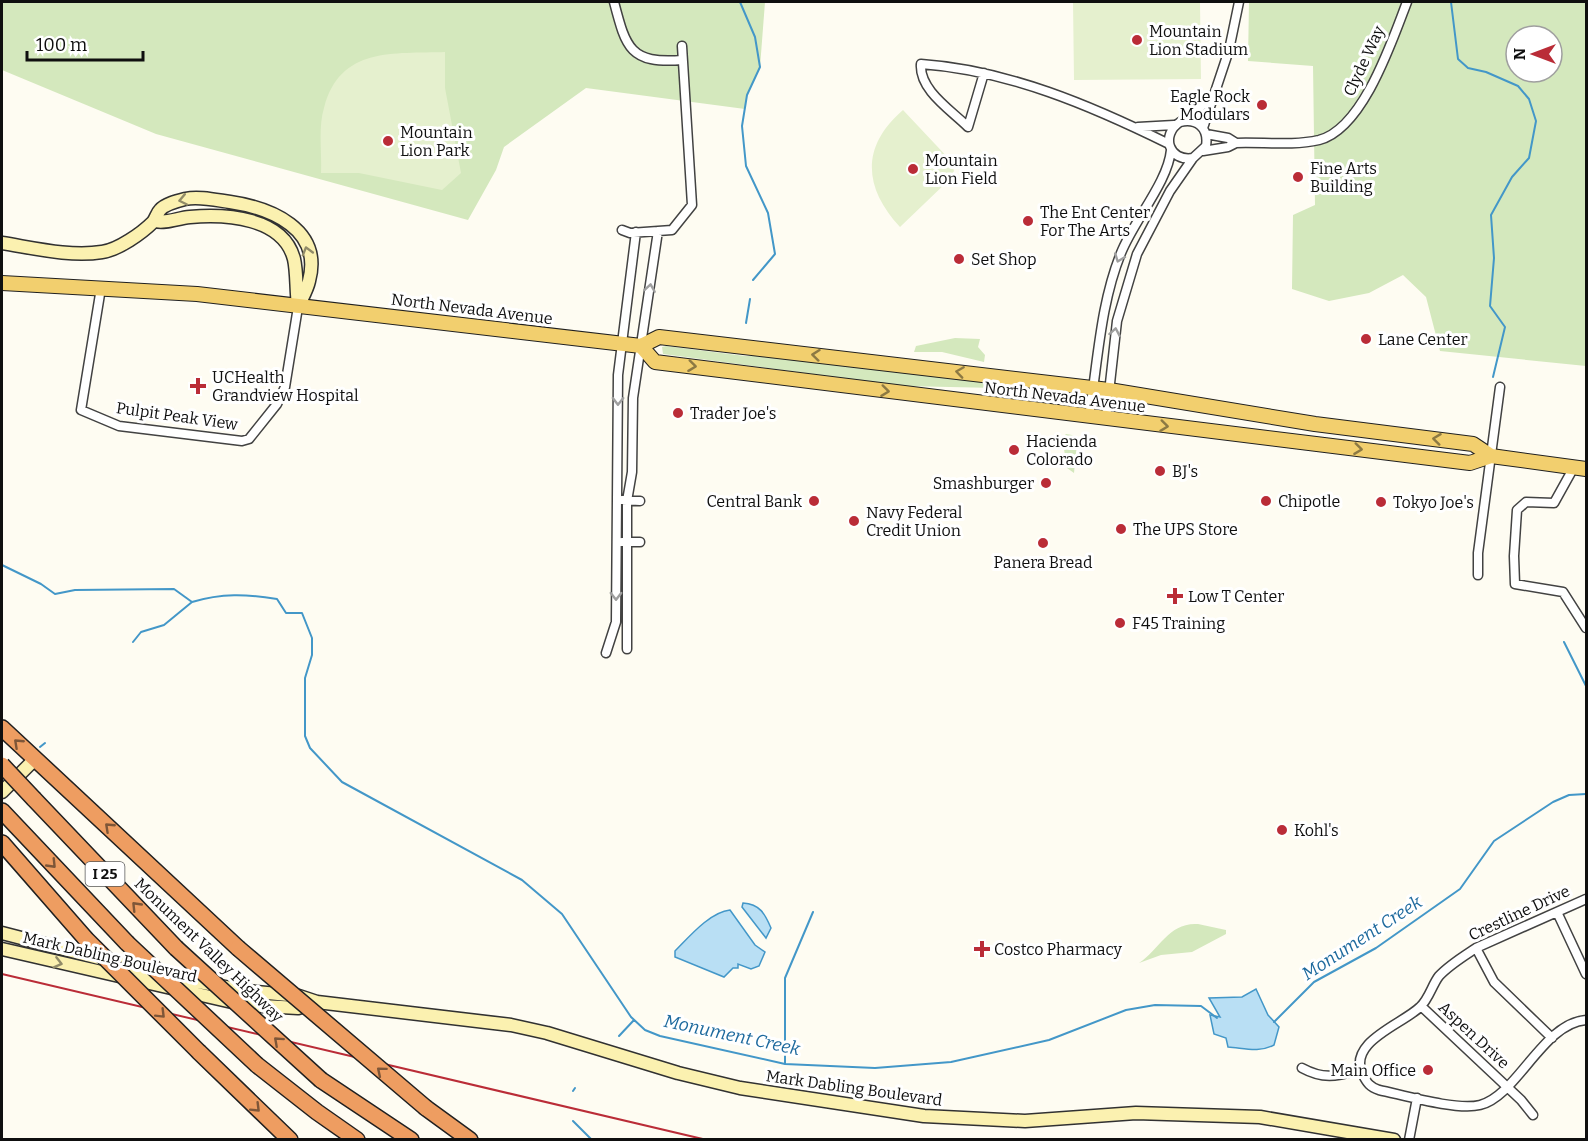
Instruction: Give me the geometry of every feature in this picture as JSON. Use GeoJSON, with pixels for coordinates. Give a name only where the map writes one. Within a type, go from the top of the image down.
{"type":"FeatureCollection","features":[{"type":"Feature","properties":{"kind":"highway"},"geometry":{"type":"LineString","coordinates":[[2,728],[238,948],[426,1108],[470,1140]]}},
{"type":"Feature","properties":{"kind":"highway","name":"Monument Valley Highway"},"geometry":{"type":"LineString","coordinates":[[2,765],[176,948],[321,1080],[411,1140]]}},
{"type":"Feature","properties":{"kind":"highway","name":"I 25"},"geometry":{"type":"LineString","coordinates":[[7,817],[127,943],[257,1065],[357,1140]]}},
{"type":"Feature","properties":{"kind":"highway"},"geometry":{"type":"LineString","coordinates":[[2,843],[70,924]]}},
{"type":"Feature","properties":{"kind":"highway"},"geometry":{"type":"LineString","coordinates":[[2,857],[290,1140]]}},
{"type":"Feature","properties":{"kind":"main road","name":"North Nevada Avenue"},"geometry":{"type":"LineString","coordinates":[[2,284],[197,294],[622,343],[641,346],[656,362],[1470,463],[1491,456]]}},
{"type":"Feature","properties":{"kind":"main road","name":"North Nevada Avenue"},"geometry":{"type":"LineString","coordinates":[[641,346],[658,336],[1109,390],[1315,423],[1473,444],[1491,456],[1580,468]]}},
{"type":"Feature","properties":{"kind":"street"},"geometry":{"type":"LineString","coordinates":[[614,2],[624,39],[633,52],[646,59],[682,60]]}},
{"type":"Feature","properties":{"kind":"street"},"geometry":{"type":"LineString","coordinates":[[1203,151],[1213,95],[1229,50],[1239,2]]}},
{"type":"Feature","properties":{"kind":"street","name":"Clyde Way"},"geometry":{"type":"LineString","coordinates":[[1236,143],[1311,141],[1327,137],[1346,125],[1367,96],[1407,2]]}},
{"type":"Feature","properties":{"kind":"street"},"geometry":{"type":"LineString","coordinates":[[622,230],[636,232],[672,230],[692,205],[682,46]]}},
{"type":"Feature","properties":{"kind":"street"},"geometry":{"type":"LineString","coordinates":[[984,73],[968,127],[925,85],[921,74],[921,64],[984,73],[1022,82],[1138,127],[1170,147],[1181,158],[1194,158]]}},
{"type":"Feature","properties":{"kind":"street"},"geometry":{"type":"LineString","coordinates":[[1138,127],[1174,125],[1186,120],[1213,95]]}},
{"type":"Feature","properties":{"kind":"street"},"geometry":{"type":"LineString","coordinates":[[1186,120],[1193,121],[1205,131],[1236,143]]}},
{"type":"Feature","properties":{"kind":"street"},"geometry":{"type":"LineString","coordinates":[[1089,416],[1105,303],[1111,280],[1137,220],[1168,170],[1170,131],[1174,125]]}},
{"type":"Feature","properties":{"kind":"street"},"geometry":{"type":"LineString","coordinates":[[1106,419],[1117,321],[1137,254],[1170,191],[1194,158],[1203,151],[1228,147],[1236,143]]}},
{"type":"Feature","properties":{"kind":"street"},"geometry":{"type":"LineString","coordinates":[[2,243],[69,252],[103,252],[120,246],[154,221],[160,209],[187,198],[246,204],[282,217],[302,237],[311,265],[309,281],[298,306]]}},
{"type":"Feature","properties":{"kind":"street"},"geometry":{"type":"LineString","coordinates":[[154,221],[164,223],[189,217],[232,217],[271,229],[282,236],[291,253],[298,306]]}},
{"type":"Feature","properties":{"kind":"street"},"geometry":{"type":"LineString","coordinates":[[627,649],[626,542],[627,501],[632,472],[633,398],[658,231]]}},
{"type":"Feature","properties":{"kind":"street"},"geometry":{"type":"LineString","coordinates":[[606,653],[616,622],[618,375],[636,232]]}},
{"type":"Feature","properties":{"kind":"street","name":"Pulpit Peak View"},"geometry":{"type":"LineString","coordinates":[[101,288],[81,410],[119,426],[242,441],[249,439],[282,394],[289,369],[298,306]]}},
{"type":"Feature","properties":{"kind":"street"},"geometry":{"type":"LineString","coordinates":[[1478,575],[1478,554],[1500,387]]}},
{"type":"Feature","properties":{"kind":"street"},"geometry":{"type":"LineString","coordinates":[[1580,468],[1554,503],[1526,502],[1517,510],[1515,584],[1563,592],[1587,628]]}},
{"type":"Feature","properties":{"kind":"street"},"geometry":{"type":"LineString","coordinates":[[616,500],[640,501]]}},
{"type":"Feature","properties":{"kind":"street"},"geometry":{"type":"LineString","coordinates":[[617,542],[640,542]]}},
{"type":"Feature","properties":{"kind":"street"},"geometry":{"type":"LineString","coordinates":[[2,792],[35,759]]}},
{"type":"Feature","properties":{"kind":"street","name":"Crestline Drive"},"geometry":{"type":"LineString","coordinates":[[1360,1070],[1361,1058],[1368,1045],[1421,1006],[1440,975],[1476,948],[1587,899]]}},
{"type":"Feature","properties":{"kind":"street"},"geometry":{"type":"LineString","coordinates":[[1557,912],[1587,974]]}},
{"type":"Feature","properties":{"kind":"street","name":"Mark Dabling Boulevard"},"geometry":{"type":"LineString","coordinates":[[2,933],[172,977],[247,991],[299,996],[317,1002],[457,1017],[523,1027],[678,1073],[730,1085],[924,1116],[1025,1121],[1136,1113],[1260,1117],[1394,1140]]}},
{"type":"Feature","properties":{"kind":"street"},"geometry":{"type":"LineString","coordinates":[[1476,948],[1494,982],[1552,1038]]}},
{"type":"Feature","properties":{"kind":"street","name":"Mark Dabling Boulevard"},"geometry":{"type":"LineString","coordinates":[[2,949],[245,1005],[298,1008],[317,1002]]}},
{"type":"Feature","properties":{"kind":"street","name":"Aspen Drive"},"geometry":{"type":"LineString","coordinates":[[1421,1006],[1506,1086],[1533,1115]]}},
{"type":"Feature","properties":{"kind":"street"},"geometry":{"type":"LineString","coordinates":[[1302,1068],[1318,1077],[1331,1078],[1360,1070],[1374,1089],[1472,1106],[1490,1100],[1569,1024],[1587,1020]]}},
{"type":"Feature","properties":{"kind":"street"},"geometry":{"type":"LineString","coordinates":[[1409,1140],[1417,1098]]}},
{"type":"Feature","properties":{"kind":"green space"},"geometry":{"type":"Polygon","coordinates":[[[2,2],[765,2],[760,67],[747,95],[745,109],[586,88],[504,147],[496,170],[468,220],[156,134],[2,70],[2,2]]]}},
{"type":"Feature","properties":{"kind":"green space","name":"Mountain Lion Stadium"},"geometry":{"type":"Polygon","coordinates":[[[1073,2],[1200,2],[1201,79],[1074,80],[1073,2]]]}},
{"type":"Feature","properties":{"kind":"green space"},"geometry":{"type":"Polygon","coordinates":[[[1249,2],[1586,2],[1586,366],[1440,351],[1426,297],[1403,275],[1369,293],[1329,301],[1292,289],[1293,215],[1315,205],[1313,66],[1248,61],[1249,2]]]}},
{"type":"Feature","properties":{"kind":"green space","name":"Mountain Lion Park"},"geometry":{"type":"Polygon","coordinates":[[[445,52],[445,88],[461,173],[442,190],[359,173],[321,173],[322,115],[332,88],[342,73],[356,64],[389,54],[445,52]]]}},
{"type":"Feature","properties":{"kind":"green space","name":"Mountain Lion Field"},"geometry":{"type":"Polygon","coordinates":[[[903,110],[951,161],[954,171],[949,180],[900,227],[879,197],[872,168],[879,138],[903,110]]]}},
{"type":"Feature","properties":{"kind":"green space"},"geometry":{"type":"Polygon","coordinates":[[[955,338],[980,339],[978,347],[985,355],[984,362],[942,352],[914,352],[916,346],[955,338]]]}},
{"type":"Feature","properties":{"kind":"green space"},"geometry":{"type":"Polygon","coordinates":[[[662,347],[745,356],[778,356],[1023,387],[1022,392],[996,388],[904,386],[663,354],[662,347]]]}},
{"type":"Feature","properties":{"kind":"green space"},"geometry":{"type":"Polygon","coordinates":[[[1072,435],[1077,443],[1074,473],[1067,468],[1064,449],[1071,443],[1064,436],[1072,435]]]}},
{"type":"Feature","properties":{"kind":"green space"},"geometry":{"type":"Polygon","coordinates":[[[1198,924],[1226,930],[1226,934],[1192,952],[1161,955],[1139,963],[1172,932],[1180,927],[1198,924]]]}},
{"type":"Feature","properties":{"kind":"water"},"geometry":{"type":"Polygon","coordinates":[[[743,903],[754,905],[764,914],[771,928],[766,938],[742,907],[743,903]]]}},
{"type":"Feature","properties":{"kind":"water"},"geometry":{"type":"Polygon","coordinates":[[[730,910],[755,945],[765,952],[759,966],[751,969],[738,964],[738,968],[733,968],[724,977],[675,957],[675,951],[700,926],[715,915],[730,910]]]}},
{"type":"Feature","properties":{"kind":"water"},"geometry":{"type":"Polygon","coordinates":[[[1256,989],[1268,1015],[1279,1027],[1274,1045],[1257,1049],[1228,1047],[1226,1038],[1214,1034],[1210,1015],[1220,1017],[1209,998],[1242,997],[1256,989]]]}},
{"type":"Feature","properties":{"kind":"waterway"},"geometry":{"type":"LineString","coordinates":[[740,2],[755,37],[760,67],[747,95],[742,126],[746,166],[768,213],[775,254],[753,280]]}},
{"type":"Feature","properties":{"kind":"waterway"},"geometry":{"type":"LineString","coordinates":[[1451,2],[1458,59],[1468,68],[1486,72],[1518,86],[1529,99],[1536,121],[1529,158],[1512,177],[1491,215],[1494,258],[1490,306],[1505,327],[1493,377]]}},
{"type":"Feature","properties":{"kind":"waterway"},"geometry":{"type":"LineString","coordinates":[[746,323],[750,299]]}},
{"type":"Feature","properties":{"kind":"waterway","name":"Monument Creek"},"geometry":{"type":"LineString","coordinates":[[2,565],[41,584],[55,594],[75,590],[174,589],[192,602],[234,595],[255,596],[277,599],[286,613],[302,613],[312,638],[312,655],[305,678],[305,736],[310,748],[342,782],[522,880],[562,914],[631,1017],[645,1030],[660,1036],[785,1064],[875,1068],[951,1062],[1049,1040],[1126,1010],[1155,1005],[1201,1006],[1217,1018]]}},
{"type":"Feature","properties":{"kind":"waterway"},"geometry":{"type":"LineString","coordinates":[[133,642],[141,632],[164,625],[192,602]]}},
{"type":"Feature","properties":{"kind":"waterway"},"geometry":{"type":"LineString","coordinates":[[1564,642],[1586,686]]}},
{"type":"Feature","properties":{"kind":"waterway"},"geometry":{"type":"LineString","coordinates":[[40,747],[45,743]]}},
{"type":"Feature","properties":{"kind":"waterway","name":"Monument Creek"},"geometry":{"type":"LineString","coordinates":[[1274,1022],[1314,982],[1376,948],[1460,889],[1494,841],[1553,802],[1569,795],[1586,794]]}},
{"type":"Feature","properties":{"kind":"waterway"},"geometry":{"type":"LineString","coordinates":[[785,1064],[785,978],[813,912]]}},
{"type":"Feature","properties":{"kind":"waterway"},"geometry":{"type":"LineString","coordinates":[[619,1036],[634,1020]]}},
{"type":"Feature","properties":{"kind":"waterway"},"geometry":{"type":"LineString","coordinates":[[573,1121],[592,1140]]}},
{"type":"Feature","properties":{"kind":"railway"},"geometry":{"type":"LineString","coordinates":[[2,974],[707,1140]]}},
{"type":"Feature","properties":{"kind":"place","name":"Mountain Lion Stadium"},"geometry":{"type":"Point","coordinates":[1137,40]}},
{"type":"Feature","properties":{"kind":"place","name":"Eagle Rock Modulars"},"geometry":{"type":"Point","coordinates":[1262,105]}},
{"type":"Feature","properties":{"kind":"place","name":"Mountain Lion Park"},"geometry":{"type":"Point","coordinates":[388,141]}},
{"type":"Feature","properties":{"kind":"place","name":"Mountain Lion Field"},"geometry":{"type":"Point","coordinates":[913,169]}},
{"type":"Feature","properties":{"kind":"place","name":"Fine Arts Building"},"geometry":{"type":"Point","coordinates":[1298,177]}},
{"type":"Feature","properties":{"kind":"place","name":"The Ent Center For The Arts"},"geometry":{"type":"Point","coordinates":[1028,221]}},
{"type":"Feature","properties":{"kind":"place","name":"Set Shop"},"geometry":{"type":"Point","coordinates":[959,259]}},
{"type":"Feature","properties":{"kind":"place","name":"Lane Center"},"geometry":{"type":"Point","coordinates":[1366,339]}},
{"type":"Feature","properties":{"kind":"place","name":"UCHealth Grandview Hospital"},"geometry":{"type":"Point","coordinates":[198,386]}},
{"type":"Feature","properties":{"kind":"place","name":"Trader Joe's"},"geometry":{"type":"Point","coordinates":[678,413]}},
{"type":"Feature","properties":{"kind":"place","name":"Hacienda Colorado"},"geometry":{"type":"Point","coordinates":[1014,450]}},
{"type":"Feature","properties":{"kind":"place","name":"BJ's"},"geometry":{"type":"Point","coordinates":[1160,471]}},
{"type":"Feature","properties":{"kind":"place","name":"Smashburger"},"geometry":{"type":"Point","coordinates":[1046,483]}},
{"type":"Feature","properties":{"kind":"place","name":"Central Bank"},"geometry":{"type":"Point","coordinates":[814,501]}},
{"type":"Feature","properties":{"kind":"place","name":"Chipotle"},"geometry":{"type":"Point","coordinates":[1266,501]}},
{"type":"Feature","properties":{"kind":"place","name":"Tokyo Joe's"},"geometry":{"type":"Point","coordinates":[1381,502]}},
{"type":"Feature","properties":{"kind":"place","name":"Navy Federal Credit Union"},"geometry":{"type":"Point","coordinates":[854,521]}},
{"type":"Feature","properties":{"kind":"place","name":"The UPS Store"},"geometry":{"type":"Point","coordinates":[1121,529]}},
{"type":"Feature","properties":{"kind":"place","name":"Panera Bread"},"geometry":{"type":"Point","coordinates":[1043,543]}},
{"type":"Feature","properties":{"kind":"place","name":"Low T Center"},"geometry":{"type":"Point","coordinates":[1175,596]}},
{"type":"Feature","properties":{"kind":"place","name":"F45 Training"},"geometry":{"type":"Point","coordinates":[1120,623]}},
{"type":"Feature","properties":{"kind":"place","name":"Kohl's"},"geometry":{"type":"Point","coordinates":[1282,830]}},
{"type":"Feature","properties":{"kind":"place","name":"Costco Pharmacy"},"geometry":{"type":"Point","coordinates":[982,949]}},
{"type":"Feature","properties":{"kind":"place","name":"Main Office"},"geometry":{"type":"Point","coordinates":[1428,1070]}}]}
